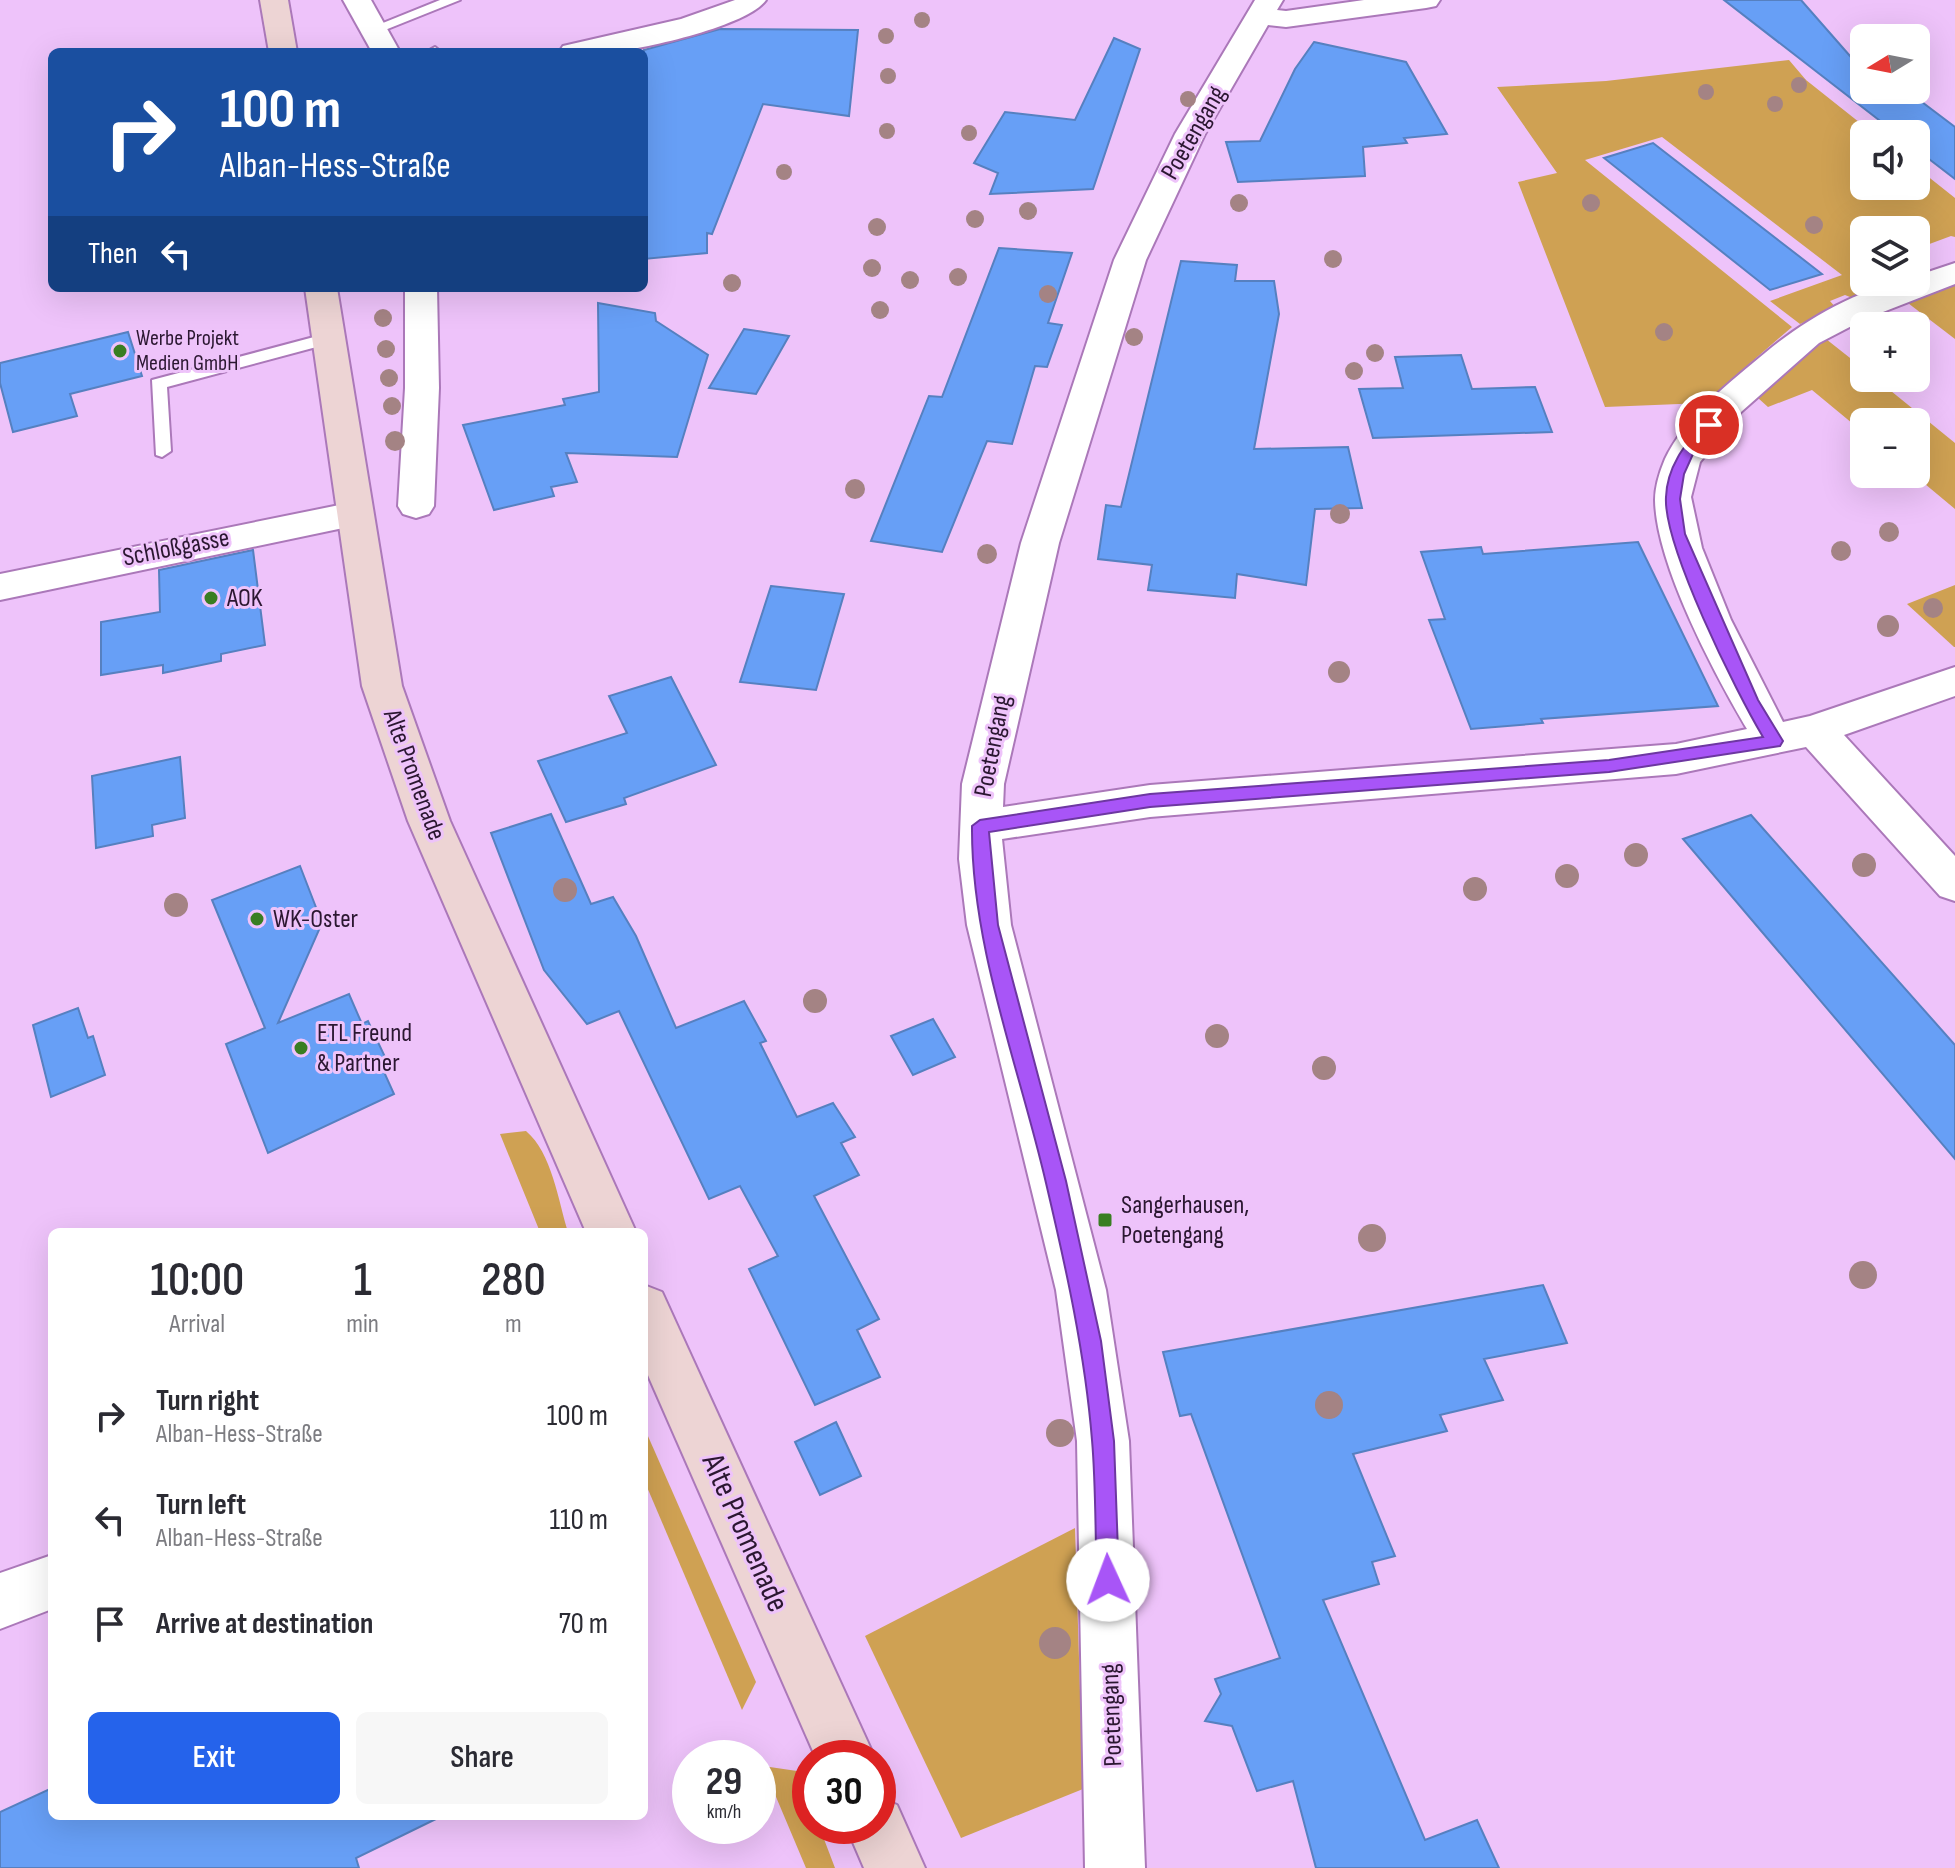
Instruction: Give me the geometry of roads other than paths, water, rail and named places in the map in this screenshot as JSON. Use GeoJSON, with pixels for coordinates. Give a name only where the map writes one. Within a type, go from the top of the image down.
{"type":"FeatureCollection","features":[{"type":"Feature","properties":{"kind":"main road"},"geometry":{"type":"LineString","coordinates":[[274,0],[282,48]]}},
{"type":"Feature","properties":{"kind":"main road","name":"Alte Promenade"},"geometry":{"type":"LineString","coordinates":[[322,292],[382,686],[405,757],[458,889],[609,1228]]}},
{"type":"Feature","properties":{"kind":"main road","name":"Alte Promenade"},"geometry":{"type":"LineString","coordinates":[[648,1317],[838,1740]]}},
{"type":"Feature","properties":{"kind":"main road"},"geometry":{"type":"LineString","coordinates":[[884,1844],[895,1868]]}},
{"type":"Feature","properties":{"kind":"street"},"geometry":{"type":"LineString","coordinates":[[357,0],[380,41]]}},
{"type":"Feature","properties":{"kind":"street"},"geometry":{"type":"LineString","coordinates":[[576,48],[689,26],[747,5],[752,0]]}},
{"type":"Feature","properties":{"kind":"street"},"geometry":{"type":"LineString","coordinates":[[1265,8],[1286,19],[1426,0]]}},
{"type":"Feature","properties":{"kind":"street","name":"Poetengang"},"geometry":{"type":"LineString","coordinates":[[1115,1868],[1105,1487],[1097,1380],[1081,1290],[1056,1181],[989,925],[980,859],[980,826],[990,744],[1040,543],[1120,287],[1139,236],[1183,148],[1265,8]]}},
{"type":"Feature","properties":{"kind":"street"},"geometry":{"type":"LineString","coordinates":[[1774,741],[1750,701],[1677,534],[1673,499],[1677,474],[1698,436],[1807,336],[1898,293],[1955,273]]}},
{"type":"Feature","properties":{"kind":"street"},"geometry":{"type":"LineString","coordinates":[[416,506],[422,388],[421,292]]}},
{"type":"Feature","properties":{"kind":"street","name":"Schloßgasse"},"geometry":{"type":"LineString","coordinates":[[0,587],[156,552],[354,514]]}},
{"type":"Feature","properties":{"kind":"street"},"geometry":{"type":"LineString","coordinates":[[980,826],[1150,801],[1609,766],[1774,741],[1815,730],[1955,681]]}},
{"type":"Feature","properties":{"kind":"street"},"geometry":{"type":"LineString","coordinates":[[1815,730],[1955,884]]}},
{"type":"Feature","properties":{"kind":"street"},"geometry":{"type":"LineString","coordinates":[[0,1601],[48,1583]]}},
{"type":"Feature","properties":{"kind":"lane"},"geometry":{"type":"LineString","coordinates":[[380,41],[453,0]]}},
{"type":"Feature","properties":{"kind":"lane"},"geometry":{"type":"LineString","coordinates":[[162,451],[158,384],[329,338]]}},
{"type":"Feature","properties":{"kind":"place","name":"Werbe Projekt Medien GmbH"},"geometry":{"type":"Point","coordinates":[120,351]}},
{"type":"Feature","properties":{"kind":"place","name":"AOK"},"geometry":{"type":"Point","coordinates":[211,598]}},
{"type":"Feature","properties":{"kind":"place","name":"WK-Oster"},"geometry":{"type":"Point","coordinates":[257,919]}},
{"type":"Feature","properties":{"kind":"place","name":"ETL Freund & Partner"},"geometry":{"type":"Point","coordinates":[301,1048]}},
{"type":"Feature","properties":{"kind":"place","name":"Sangerhausen, Poetengang"},"geometry":{"type":"Point","coordinates":[1105,1220]}}]}
